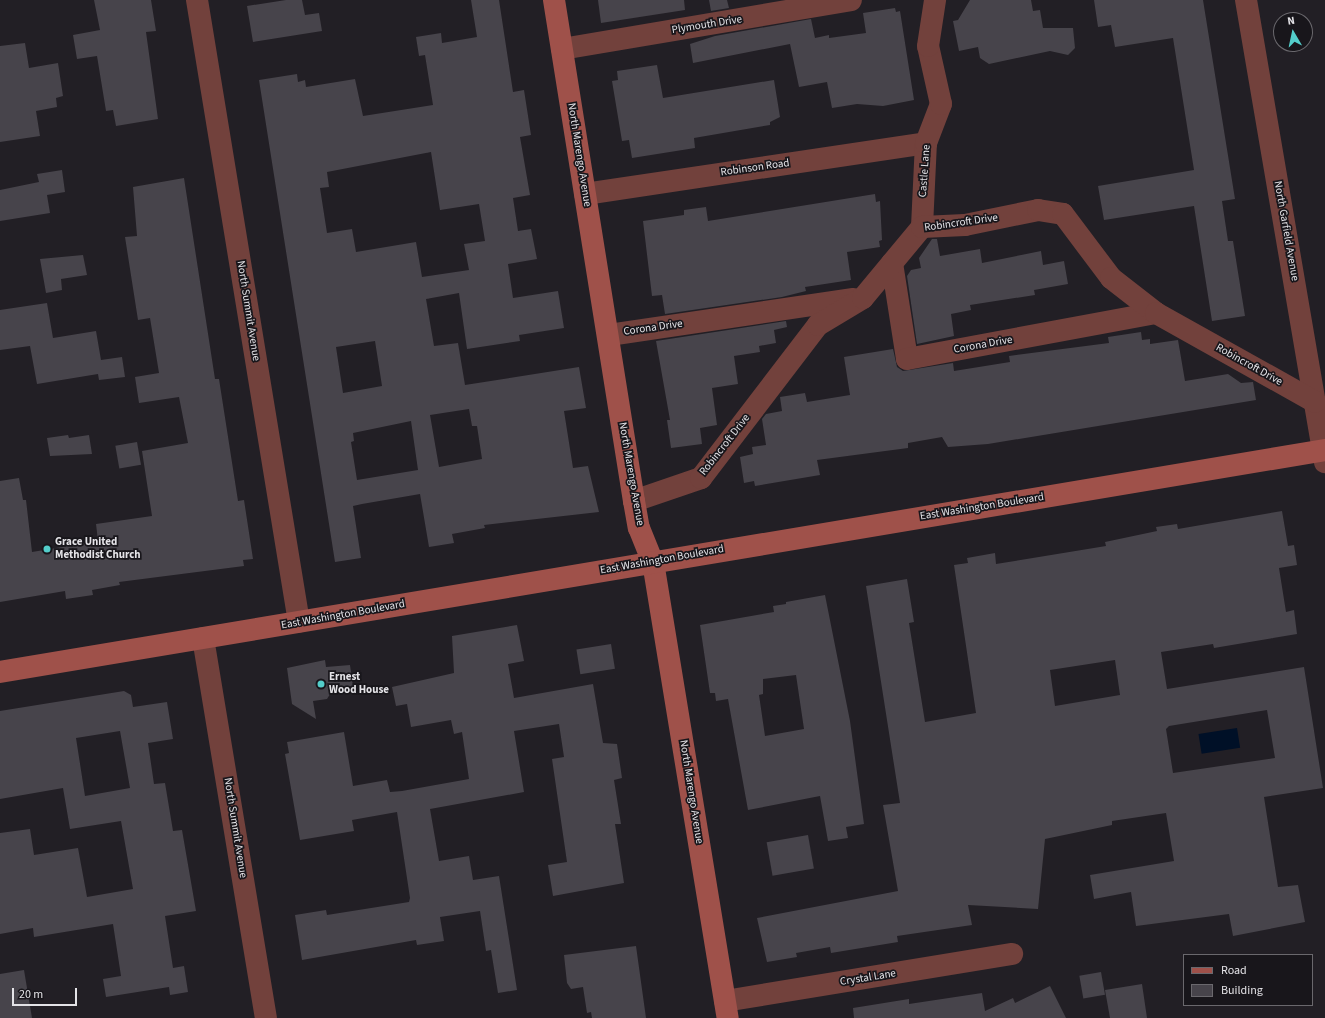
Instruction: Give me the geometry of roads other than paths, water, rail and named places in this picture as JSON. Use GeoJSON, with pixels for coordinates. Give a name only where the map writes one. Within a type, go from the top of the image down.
{"type":"FeatureCollection","features":[{"type":"Feature","properties":{"kind":"main road","name":"North Marengo Avenue"},"geometry":{"type":"LineString","coordinates":[[554,0],[609,335],[634,501],[639,528],[653,562],[726,1010]]}},
{"type":"Feature","properties":{"kind":"main road","name":"East Washington Boulevard"},"geometry":{"type":"LineString","coordinates":[[0,672],[653,562],[1324,454]]}},
{"type":"Feature","properties":{"kind":"street","name":"North Summit Avenue"},"geometry":{"type":"LineString","coordinates":[[197,0],[299,622]]}},
{"type":"Feature","properties":{"kind":"street","name":"Plymouth Drive"},"geometry":{"type":"LineString","coordinates":[[562,49],[851,0]]}},
{"type":"Feature","properties":{"kind":"street","name":"Castle Lane"},"geometry":{"type":"LineString","coordinates":[[922,227],[926,143],[941,104],[928,46],[935,0]]}},
{"type":"Feature","properties":{"kind":"street","name":"North Garfield Avenue"},"geometry":{"type":"LineString","coordinates":[[1246,0],[1324,454]]}},
{"type":"Feature","properties":{"kind":"street","name":"Robinson Road"},"geometry":{"type":"LineString","coordinates":[[585,194],[926,143]]}},
{"type":"Feature","properties":{"kind":"street","name":"Robincroft Drive"},"geometry":{"type":"LineString","coordinates":[[634,501],[702,478],[818,325],[863,298],[922,227],[965,224],[1038,210],[1063,214],[1111,278],[1156,313],[1315,402]]}},
{"type":"Feature","properties":{"kind":"street","name":"Corona Drive"},"geometry":{"type":"LineString","coordinates":[[892,263],[907,359],[1156,313]]}},
{"type":"Feature","properties":{"kind":"street","name":"Corona Drive"},"geometry":{"type":"LineString","coordinates":[[609,335],[863,298]]}},
{"type":"Feature","properties":{"kind":"street","name":"North Summit Avenue"},"geometry":{"type":"LineString","coordinates":[[203,638],[266,1018]]}},
{"type":"Feature","properties":{"kind":"street","name":"Crystal Lane"},"geometry":{"type":"LineString","coordinates":[[726,1010],[1012,954]]}},
{"type":"Feature","properties":{"kind":"water"},"geometry":{"type":"Polygon","coordinates":[[[1237,728],[1240,748],[1202,754],[1198,734],[1237,728]]]}},
{"type":"Feature","properties":{"kind":"place","name":"Grace United Methodist Church"},"geometry":{"type":"Point","coordinates":[47,549]}},
{"type":"Feature","properties":{"kind":"place","name":"Ernest Wood House"},"geometry":{"type":"Point","coordinates":[321,684]}}]}
